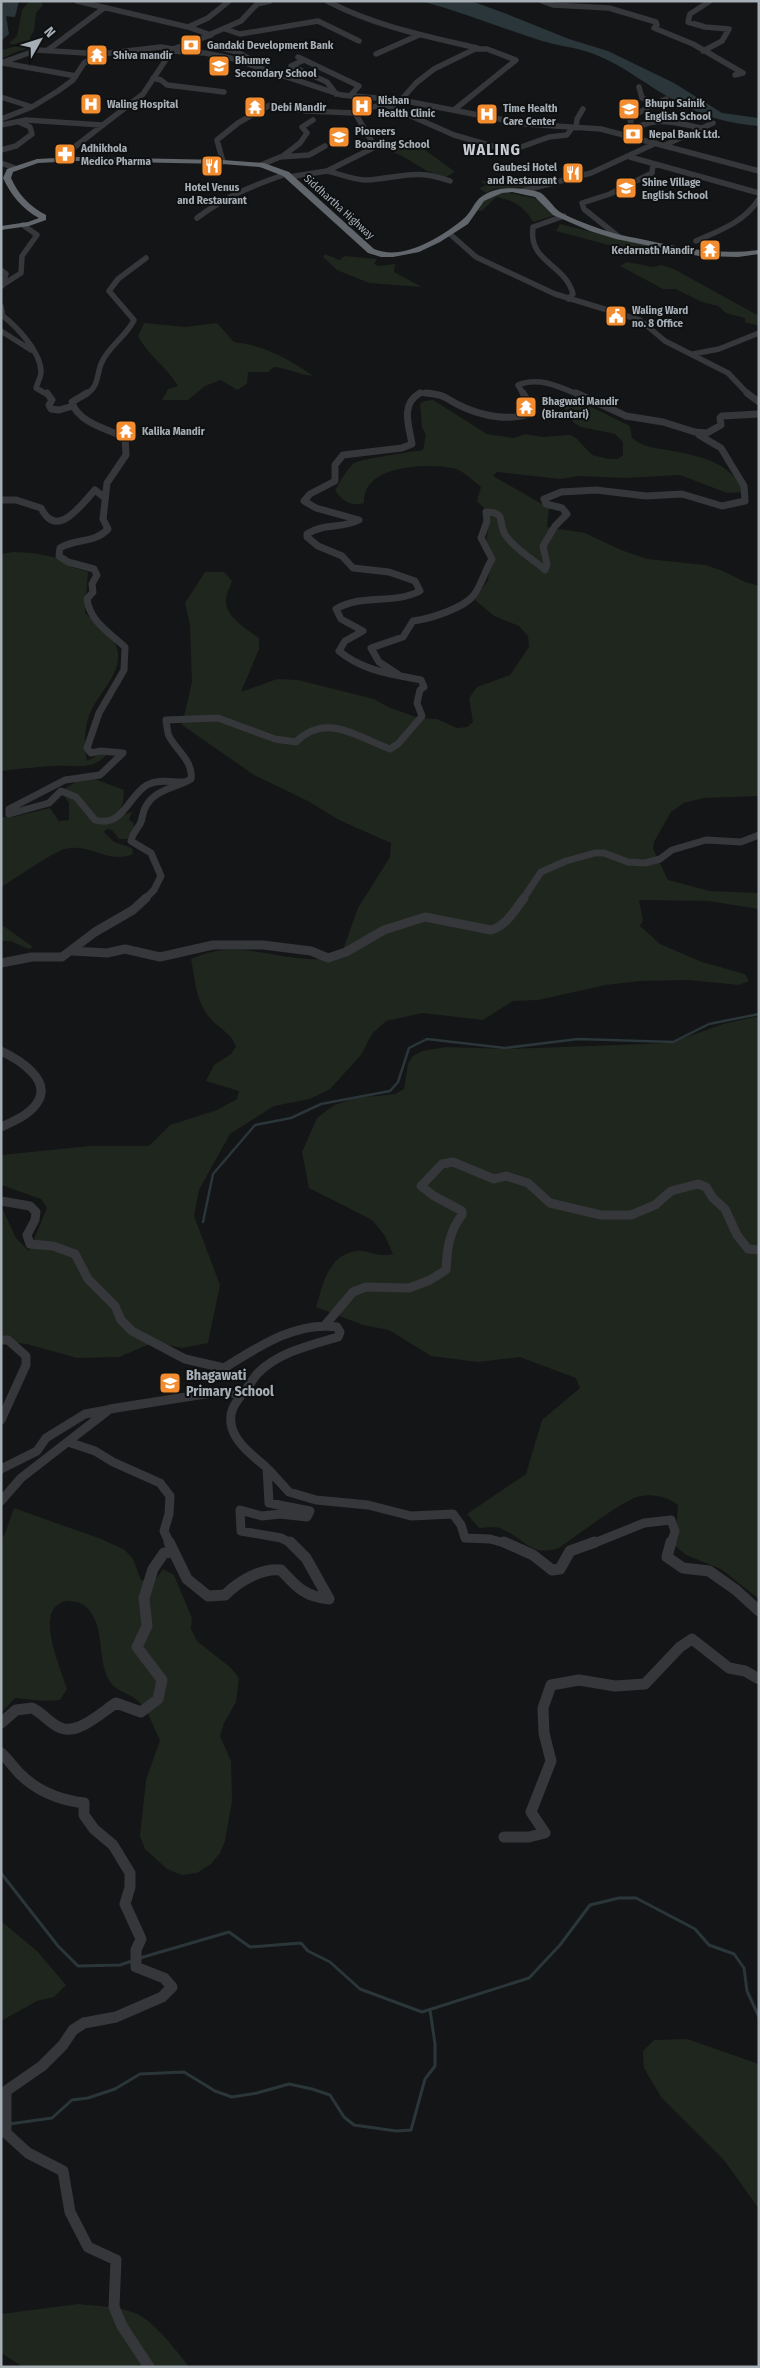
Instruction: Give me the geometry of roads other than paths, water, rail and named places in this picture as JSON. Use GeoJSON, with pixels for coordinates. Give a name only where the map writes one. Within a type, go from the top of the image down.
{"type":"FeatureCollection","features":[{"type":"Feature","properties":{"kind":"highway","name":"Siddhartha Highway"},"geometry":{"type":"LineString","coordinates":[[14,168],[37,161],[59,159],[223,162],[260,165],[287,176],[353,232],[371,251],[381,255],[393,255],[416,250],[450,234],[465,222],[481,199],[501,191],[522,191],[538,195],[544,199],[551,209],[564,216],[593,229],[619,236],[699,254],[738,255],[759,252]]}},
{"type":"Feature","properties":{"kind":"highway"},"geometry":{"type":"LineString","coordinates":[[1,228],[38,222],[43,217],[23,204],[10,186],[7,178],[10,171],[14,168]]}},
{"type":"Feature","properties":{"kind":"street"},"geometry":{"type":"LineString","coordinates":[[77,1],[211,34]]}},
{"type":"Feature","properties":{"kind":"street"},"geometry":{"type":"LineString","coordinates":[[188,27],[208,18],[228,1]]}},
{"type":"Feature","properties":{"kind":"street"},"geometry":{"type":"LineString","coordinates":[[59,159],[136,100],[172,50],[208,38],[211,34],[235,25],[249,16],[257,4],[270,1]]}},
{"type":"Feature","properties":{"kind":"street"},"geometry":{"type":"LineString","coordinates":[[327,1],[354,15],[396,30],[477,49],[487,48],[516,60],[454,110]]}},
{"type":"Feature","properties":{"kind":"street"},"geometry":{"type":"LineString","coordinates":[[542,1],[553,5],[608,8],[656,22],[657,25],[654,28],[693,44],[743,72],[735,75]]}},
{"type":"Feature","properties":{"kind":"street"},"geometry":{"type":"LineString","coordinates":[[703,51],[708,47],[722,43],[729,29],[705,27],[688,22],[690,14],[710,1]]}},
{"type":"Feature","properties":{"kind":"street"},"geometry":{"type":"LineString","coordinates":[[48,50],[104,8]]}},
{"type":"Feature","properties":{"kind":"street"},"geometry":{"type":"LineString","coordinates":[[225,29],[240,34],[318,21],[359,41]]}},
{"type":"Feature","properties":{"kind":"street"},"geometry":{"type":"LineString","coordinates":[[376,54],[419,35]]}},
{"type":"Feature","properties":{"kind":"street"},"geometry":{"type":"LineString","coordinates":[[214,46],[237,52],[256,61],[262,68]]}},
{"type":"Feature","properties":{"kind":"street"},"geometry":{"type":"LineString","coordinates":[[2,63],[27,52],[48,50],[101,54],[161,47],[218,55],[336,94],[398,100],[525,124],[599,128],[759,171]]}},
{"type":"Feature","properties":{"kind":"street"},"geometry":{"type":"LineString","coordinates":[[223,162],[217,140],[238,123],[268,106],[284,106],[306,111],[332,110],[355,113],[398,100],[432,70],[477,49]]}},
{"type":"Feature","properties":{"kind":"street"},"geometry":{"type":"LineString","coordinates":[[1,119],[32,107],[58,91],[76,76],[84,63],[101,54]]}},
{"type":"Feature","properties":{"kind":"street"},"geometry":{"type":"LineString","coordinates":[[336,94],[327,82],[291,66],[301,58],[359,86],[350,96]]}},
{"type":"Feature","properties":{"kind":"street"},"geometry":{"type":"LineString","coordinates":[[2,63],[76,76]]}},
{"type":"Feature","properties":{"kind":"street"},"geometry":{"type":"LineString","coordinates":[[153,78],[161,80],[167,85],[224,92]]}},
{"type":"Feature","properties":{"kind":"street"},"geometry":{"type":"LineString","coordinates":[[197,82],[199,85],[198,89]]}},
{"type":"Feature","properties":{"kind":"street"},"geometry":{"type":"LineString","coordinates":[[639,87],[642,98],[654,103]]}},
{"type":"Feature","properties":{"kind":"street"},"geometry":{"type":"LineString","coordinates":[[1,97],[32,107]]}},
{"type":"Feature","properties":{"kind":"street"},"geometry":{"type":"LineString","coordinates":[[633,129],[630,120],[654,103],[666,99]]}},
{"type":"Feature","properties":{"kind":"street"},"geometry":{"type":"LineString","coordinates":[[384,104],[454,135],[510,151],[549,137],[567,135],[574,128],[583,109]]}},
{"type":"Feature","properties":{"kind":"street"},"geometry":{"type":"LineString","coordinates":[[197,218],[217,203],[241,190],[287,176],[327,171],[376,146],[355,113]]}},
{"type":"Feature","properties":{"kind":"street"},"geometry":{"type":"LineString","coordinates":[[1,125],[46,120],[102,125]]}},
{"type":"Feature","properties":{"kind":"street"},"geometry":{"type":"LineString","coordinates":[[260,165],[283,156],[300,142],[307,133],[302,127],[313,120]]}},
{"type":"Feature","properties":{"kind":"street"},"geometry":{"type":"LineString","coordinates":[[625,135],[633,129],[657,120],[702,128]]}},
{"type":"Feature","properties":{"kind":"street"},"geometry":{"type":"LineString","coordinates":[[1,150],[16,146],[32,134],[30,128],[19,122]]}},
{"type":"Feature","properties":{"kind":"street"},"geometry":{"type":"LineString","coordinates":[[665,145],[713,123]]}},
{"type":"Feature","properties":{"kind":"street"},"geometry":{"type":"LineString","coordinates":[[522,191],[563,182],[630,157],[656,143]]}},
{"type":"Feature","properties":{"kind":"street"},"geometry":{"type":"LineString","coordinates":[[283,156],[300,157],[310,155],[325,146]]}},
{"type":"Feature","properties":{"kind":"street"},"geometry":{"type":"LineString","coordinates":[[630,157],[637,161],[669,166],[715,183],[759,193]]}},
{"type":"Feature","properties":{"kind":"street"},"geometry":{"type":"LineString","coordinates":[[1,163],[14,168]]}},
{"type":"Feature","properties":{"kind":"street"},"geometry":{"type":"LineString","coordinates":[[619,236],[584,209],[582,203],[652,174],[653,164]]}},
{"type":"Feature","properties":{"kind":"street"},"geometry":{"type":"LineString","coordinates":[[327,171],[364,180],[415,173],[434,175],[450,181]]}},
{"type":"Feature","properties":{"kind":"street"},"geometry":{"type":"LineString","coordinates":[[696,241],[735,224],[752,210],[759,199]]}},
{"type":"Feature","properties":{"kind":"street"},"geometry":{"type":"LineString","coordinates":[[564,216],[546,220],[533,227],[531,235],[536,253],[569,282],[573,294],[568,299]]}},
{"type":"Feature","properties":{"kind":"street"},"geometry":{"type":"LineString","coordinates":[[2,286],[21,273],[22,256],[37,235],[23,225]]}},
{"type":"Feature","properties":{"kind":"street"},"geometry":{"type":"LineString","coordinates":[[450,234],[476,257],[568,299],[640,320],[665,340],[735,378],[747,395],[759,402]]}},
{"type":"Feature","properties":{"kind":"street"},"geometry":{"type":"LineString","coordinates":[[72,406],[72,402],[88,394],[96,386],[101,364],[118,338],[128,332],[134,320],[127,310],[114,301],[109,291],[113,282],[124,272],[146,258]]}},
{"type":"Feature","properties":{"kind":"street"},"geometry":{"type":"LineString","coordinates":[[1,270],[6,274],[2,286]]}},
{"type":"Feature","properties":{"kind":"street"},"geometry":{"type":"LineString","coordinates":[[1,306],[3,316],[18,328],[33,352],[41,372],[36,388],[48,394],[52,400],[49,405],[51,409],[60,410],[72,406]]}},
{"type":"Feature","properties":{"kind":"street"},"geometry":{"type":"LineString","coordinates":[[1,330],[33,352]]}},
{"type":"Feature","properties":{"kind":"street"},"geometry":{"type":"LineString","coordinates":[[691,354],[715,350],[759,333]]}},
{"type":"Feature","properties":{"kind":"street"},"geometry":{"type":"LineString","coordinates":[[714,365],[710,355],[715,350]]}},
{"type":"Feature","properties":{"kind":"street"},"geometry":{"type":"LineString","coordinates":[[1,963],[32,958],[62,957],[73,951],[94,932],[133,910],[154,890],[161,876],[151,854],[131,841],[135,834],[134,830],[140,824],[144,809],[153,795],[190,779],[192,769],[169,736],[166,720],[218,718],[269,737],[296,742],[310,730],[331,728],[390,749],[398,744],[422,716],[417,703],[420,690],[424,687],[421,680],[378,672],[352,662],[339,651],[345,641],[363,631],[341,619],[336,609],[346,601],[360,598],[394,599],[414,596],[420,592],[418,584],[416,581],[389,572],[353,568],[342,556],[311,542],[307,538],[307,534],[315,529],[353,524],[359,520],[310,506],[304,501],[310,493],[330,486],[334,481],[335,465],[343,455],[402,448],[412,444],[406,411],[413,397],[421,393],[444,395],[463,407],[500,418],[517,418],[528,414],[532,408],[518,385],[524,381],[537,381],[555,385],[627,416],[667,422],[699,435],[721,448],[744,486],[745,502],[738,505],[722,507],[707,504],[686,495],[640,496],[602,490],[566,492],[548,496],[544,499],[546,504],[562,508],[567,514],[555,526],[542,546],[547,564],[545,570],[533,559],[520,553],[504,534],[500,516],[495,512],[486,512],[487,521],[481,538],[492,559],[483,573],[481,584],[474,596],[466,603],[444,615],[413,621],[403,637],[371,648],[379,662],[400,675]]}},
{"type":"Feature","properties":{"kind":"street"},"geometry":{"type":"LineString","coordinates":[[72,406],[86,420],[126,437],[126,455],[107,483],[103,519],[108,529],[103,536],[92,541],[64,544],[60,548],[59,556],[68,562],[94,569],[97,575],[92,584],[93,592],[87,599],[90,614],[96,622],[125,647],[124,670],[118,683],[110,690],[101,706],[92,727],[87,748],[91,753],[101,751],[123,753],[100,776],[65,780],[9,809],[10,814],[49,803],[61,791],[74,795],[91,818],[100,821],[111,820],[121,815],[139,790],[153,782],[167,780],[184,783]]}},
{"type":"Feature","properties":{"kind":"street"},"geometry":{"type":"LineString","coordinates":[[699,435],[721,426],[720,418],[722,416],[759,414]]}},
{"type":"Feature","properties":{"kind":"street"},"geometry":{"type":"LineString","coordinates":[[1,500],[16,500],[41,508],[47,519],[53,522],[67,518],[95,490],[105,498]]}},
{"type":"Feature","properties":{"kind":"street"},"geometry":{"type":"LineString","coordinates":[[73,951],[106,953],[125,949],[160,957],[213,945],[263,945],[311,951],[320,956],[335,957],[384,930],[425,917],[491,930],[498,928],[526,898],[541,872],[588,853],[604,853],[628,862],[645,864],[660,859],[672,850],[706,840],[741,842],[759,835]]}},
{"type":"Feature","properties":{"kind":"street"},"geometry":{"type":"LineString","coordinates":[[1,1051],[25,1064],[40,1083],[43,1092],[40,1099],[27,1114],[1,1127]]}},
{"type":"Feature","properties":{"kind":"street"},"geometry":{"type":"LineString","coordinates":[[326,1324],[353,1292],[366,1287],[408,1288],[430,1280],[446,1270],[447,1250],[452,1239],[453,1225],[462,1215],[462,1211],[434,1196],[421,1186],[442,1164],[453,1162],[494,1179],[506,1176],[528,1183],[550,1203],[601,1215],[631,1215],[655,1205],[671,1191],[698,1184],[706,1187],[713,1198],[725,1209],[737,1235],[748,1250],[759,1250]]}},
{"type":"Feature","properties":{"kind":"street"},"geometry":{"type":"LineString","coordinates":[[1,1201],[30,1206],[36,1212],[35,1220],[27,1235],[30,1244],[53,1246],[75,1254],[81,1262],[88,1279],[115,1306],[124,1325],[185,1359],[224,1368],[282,1335],[326,1324],[337,1326],[340,1332],[338,1338],[306,1346],[274,1361],[258,1373],[235,1401],[231,1411],[232,1428],[239,1442],[289,1492],[316,1500],[341,1504],[368,1505],[411,1516],[453,1514],[460,1525],[464,1538],[507,1543],[528,1550],[552,1570],[560,1569],[570,1551],[587,1547],[615,1532],[662,1519],[671,1520],[675,1531],[667,1557],[684,1568],[709,1571],[736,1590],[759,1611]]}},
{"type":"Feature","properties":{"kind":"street"},"geometry":{"type":"LineString","coordinates":[[1,1340],[8,1340],[26,1356],[26,1364],[1,1420]]}},
{"type":"Feature","properties":{"kind":"street"},"geometry":{"type":"LineString","coordinates":[[1,1469],[37,1451],[46,1438],[85,1414],[224,1391],[241,1395]]}},
{"type":"Feature","properties":{"kind":"street"},"geometry":{"type":"LineString","coordinates":[[2,1498],[21,1478],[110,1409]]}},
{"type":"Feature","properties":{"kind":"street"},"geometry":{"type":"LineString","coordinates":[[68,1442],[95,1452],[160,1483],[170,1496],[169,1514],[164,1531],[187,1579],[208,1596],[225,1594],[237,1583],[272,1569],[281,1570],[295,1585],[314,1598],[329,1599],[316,1580],[304,1555],[288,1540],[256,1536],[241,1531],[240,1510],[262,1516],[280,1514],[307,1518],[310,1511],[269,1503],[267,1468]]}},
{"type":"Feature","properties":{"kind":"street"},"geometry":{"type":"LineString","coordinates":[[1,1723],[17,1710],[30,1708],[42,1712],[56,1726],[66,1730],[86,1723],[116,1703],[140,1712],[158,1699],[162,1680],[137,1647],[147,1626],[144,1598],[153,1569],[164,1553],[173,1552]]}},
{"type":"Feature","properties":{"kind":"street"},"geometry":{"type":"LineString","coordinates":[[504,1837],[529,1837],[545,1833],[531,1812],[551,1761],[544,1733],[543,1708],[551,1685],[578,1680],[615,1686],[645,1684],[680,1647],[692,1639],[729,1668],[745,1671],[759,1679]]}},
{"type":"Feature","properties":{"kind":"street"},"geometry":{"type":"LineString","coordinates":[[1,1754],[14,1764],[26,1779],[65,1801],[84,1803],[84,1815],[94,1829],[113,1845],[130,1873],[130,1887],[125,1904],[141,1939],[136,1950],[136,1968],[164,1978],[172,1987],[162,1997],[116,2018],[84,2022],[73,2030],[42,2066],[6,2090],[6,2133],[28,2153],[62,2172],[70,2212],[88,2247],[116,2260],[117,2272],[114,2307],[122,2326],[148,2367]]}},
{"type":"Feature","properties":{"kind":"waterway"},"geometry":{"type":"LineString","coordinates":[[1,39],[5,34],[2,16],[5,1]]}},
{"type":"Feature","properties":{"kind":"waterway"},"geometry":{"type":"LineString","coordinates":[[203,1222],[213,1174],[255,1125],[291,1118],[321,1104],[390,1091],[398,1082],[409,1048],[427,1039],[505,1048],[578,1039],[673,1042],[709,1024],[759,1014]]}},
{"type":"Feature","properties":{"kind":"waterway"},"geometry":{"type":"LineString","coordinates":[[1,1873],[58,1946],[78,1966],[120,1965],[132,1961]]}},
{"type":"Feature","properties":{"kind":"waterway"},"geometry":{"type":"LineString","coordinates":[[140,1958],[229,1932],[250,1947],[301,1943],[308,1951],[330,1962],[360,1989],[422,2012],[529,1978],[560,1945],[590,1905],[619,1898],[636,1898],[695,1929],[709,1945],[734,1954],[744,1968],[747,1991],[759,2017]]}},
{"type":"Feature","properties":{"kind":"waterway"},"geometry":{"type":"LineString","coordinates":[[9,2124],[52,2118],[72,2100],[88,2098],[115,2089],[140,2074],[184,2072],[215,2091],[232,2097],[257,2093],[289,2084],[312,2089],[330,2095],[344,2117],[354,2125],[396,2131],[411,2130],[425,2079],[435,2066],[435,2044],[430,2010]]}},
{"type":"Feature","properties":{"kind":"place","name":"Gandaki Development Bank"},"geometry":{"type":"Point","coordinates":[191,45]}},
{"type":"Feature","properties":{"kind":"place","name":"Shiva mandir"},"geometry":{"type":"Point","coordinates":[97,55]}},
{"type":"Feature","properties":{"kind":"place","name":"Bhumre Secondary School"},"geometry":{"type":"Point","coordinates":[219,66]}},
{"type":"Feature","properties":{"kind":"place","name":"Waling Hospital"},"geometry":{"type":"Point","coordinates":[91,104]}},
{"type":"Feature","properties":{"kind":"place","name":"Nishan Health Clinic"},"geometry":{"type":"Point","coordinates":[362,106]}},
{"type":"Feature","properties":{"kind":"place","name":"Debi Mandir"},"geometry":{"type":"Point","coordinates":[255,107]}},
{"type":"Feature","properties":{"kind":"place","name":"Bhupu Sainik English School"},"geometry":{"type":"Point","coordinates":[629,109]}},
{"type":"Feature","properties":{"kind":"place","name":"Time Health Care Center"},"geometry":{"type":"Point","coordinates":[487,114]}},
{"type":"Feature","properties":{"kind":"place","name":"Nepal Bank Ltd."},"geometry":{"type":"Point","coordinates":[633,134]}},
{"type":"Feature","properties":{"kind":"place","name":"Pioneers Boarding School"},"geometry":{"type":"Point","coordinates":[339,137]}},
{"type":"Feature","properties":{"kind":"place","name":"Adhikhola Medico Pharma"},"geometry":{"type":"Point","coordinates":[65,154]}},
{"type":"Feature","properties":{"kind":"place","name":"Hotel Venus and Restaurant"},"geometry":{"type":"Point","coordinates":[212,166]}},
{"type":"Feature","properties":{"kind":"place","name":"Gaubesi Hotel and Restaurant"},"geometry":{"type":"Point","coordinates":[573,173]}},
{"type":"Feature","properties":{"kind":"place","name":"Shine Village English School"},"geometry":{"type":"Point","coordinates":[626,188]}},
{"type":"Feature","properties":{"kind":"place","name":"Kedarnath Mandir"},"geometry":{"type":"Point","coordinates":[710,250]}},
{"type":"Feature","properties":{"kind":"place","name":"Waling Ward no. 8 Office"},"geometry":{"type":"Point","coordinates":[616,316]}},
{"type":"Feature","properties":{"kind":"place","name":"Bhagwati Mandir (Birantari)"},"geometry":{"type":"Point","coordinates":[526,407]}},
{"type":"Feature","properties":{"kind":"place","name":"Kalika Mandir"},"geometry":{"type":"Point","coordinates":[126,431]}},
{"type":"Feature","properties":{"kind":"place","name":"Bhagawati Primary School"},"geometry":{"type":"Point","coordinates":[170,1383]}},
{"type":"Feature","properties":{"kind":"district","name":"WALING"},"geometry":{"type":"Point","coordinates":[492,149]}}]}
